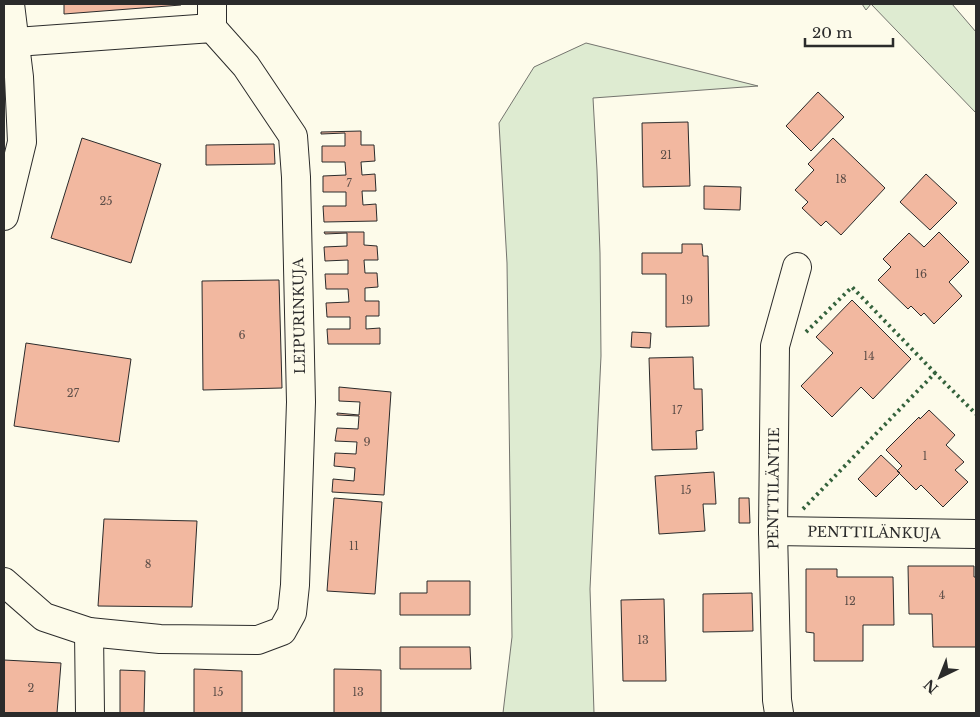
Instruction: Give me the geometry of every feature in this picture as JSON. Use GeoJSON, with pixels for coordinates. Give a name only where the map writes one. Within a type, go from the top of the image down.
{"type":"FeatureCollection","features":[{"type":"Feature","properties":{"kind":"street"},"geometry":{"type":"LineString","coordinates":[[4,216],[22,142],[16,42],[10,4]]}},
{"type":"Feature","properties":{"kind":"street","name":"LEIPURINKUJA"},"geometry":{"type":"LineString","coordinates":[[4,582],[44,617],[89,632],[160,639],[258,640],[282,631],[292,613],[295,585],[301,402],[296,177],[293,136],[212,16],[16,42]]}},
{"type":"Feature","properties":{"kind":"street","name":"PENTTILÄNTIE"},"geometry":{"type":"LineString","coordinates":[[779,713],[772,531],[775,346],[797,267]]}},
{"type":"Feature","properties":{"kind":"street","name":"PENTTILÄNKUJA"},"geometry":{"type":"LineString","coordinates":[[772,531],[976,534]]}},
{"type":"Feature","properties":{"kind":"street"},"geometry":{"type":"LineString","coordinates":[[89,632],[90,713]]}},
{"type":"Feature","properties":{"kind":"green space"},"geometry":{"type":"Polygon","coordinates":[[[862,4],[871,4],[866,10],[862,4]]]}},
{"type":"Feature","properties":{"kind":"green space"},"geometry":{"type":"Polygon","coordinates":[[[871,4],[952,4],[976,32],[976,113],[871,4]]]}},
{"type":"Feature","properties":{"kind":"green space"},"geometry":{"type":"Polygon","coordinates":[[[586,43],[758,86],[593,98],[600,253],[601,356],[590,589],[594,713],[503,713],[512,637],[507,263],[499,123],[534,67],[586,43]]]}},
{"type":"Feature","properties":{"kind":"building"},"geometry":{"type":"Polygon","coordinates":[[[64,4],[181,4],[181,5],[64,14],[64,4]]]}},
{"type":"Feature","properties":{"kind":"building"},"geometry":{"type":"Polygon","coordinates":[[[818,92],[844,117],[811,151],[786,126],[818,92]]]}},
{"type":"Feature","properties":{"kind":"building"},"geometry":{"type":"Polygon","coordinates":[[[688,122],[690,186],[643,187],[642,123],[688,122]]]}},
{"type":"Feature","properties":{"kind":"building"},"geometry":{"type":"Polygon","coordinates":[[[361,131],[361,145],[374,145],[375,161],[361,162],[362,175],[375,174],[376,191],[362,191],[363,205],[376,204],[377,221],[324,222],[323,206],[346,206],[346,192],[323,192],[323,176],[346,175],[345,162],[322,162],[322,146],[345,146],[345,133],[321,134],[321,132],[361,131]]]}},
{"type":"Feature","properties":{"kind":"building"},"geometry":{"type":"Polygon","coordinates":[[[82,138],[161,164],[131,263],[51,238],[82,138]]]}},
{"type":"Feature","properties":{"kind":"building"},"geometry":{"type":"Polygon","coordinates":[[[833,138],[885,188],[841,235],[826,221],[821,226],[802,208],[808,202],[795,190],[814,170],[808,164],[833,138]]]}},
{"type":"Feature","properties":{"kind":"building"},"geometry":{"type":"Polygon","coordinates":[[[274,144],[275,164],[206,165],[206,145],[274,144]]]}},
{"type":"Feature","properties":{"kind":"building"},"geometry":{"type":"Polygon","coordinates":[[[926,174],[957,203],[930,230],[900,202],[926,174]]]}},
{"type":"Feature","properties":{"kind":"building"},"geometry":{"type":"Polygon","coordinates":[[[704,186],[741,187],[740,210],[704,209],[704,186]]]}},
{"type":"Feature","properties":{"kind":"building"},"geometry":{"type":"Polygon","coordinates":[[[324,232],[364,232],[364,245],[377,246],[378,260],[364,260],[365,273],[377,273],[378,287],[365,288],[365,301],[379,301],[379,316],[366,316],[366,329],[380,328],[380,344],[328,344],[327,329],[350,329],[350,317],[327,317],[326,303],[349,302],[348,289],[326,289],[325,274],[348,274],[348,260],[325,261],[324,247],[347,246],[347,233],[325,234],[324,232]]]}},
{"type":"Feature","properties":{"kind":"building"},"geometry":{"type":"Polygon","coordinates":[[[939,232],[969,262],[949,282],[962,296],[934,324],[924,313],[921,316],[911,306],[908,309],[878,280],[891,267],[883,259],[909,233],[924,247],[939,232]]]}},
{"type":"Feature","properties":{"kind":"building"},"geometry":{"type":"Polygon","coordinates":[[[682,244],[702,244],[703,256],[708,256],[709,326],[666,327],[666,274],[642,274],[642,253],[682,253],[682,244]]]}},
{"type":"Feature","properties":{"kind":"building"},"geometry":{"type":"Polygon","coordinates":[[[279,280],[282,388],[203,390],[202,281],[279,280]]]}},
{"type":"Feature","properties":{"kind":"building"},"geometry":{"type":"Polygon","coordinates":[[[852,300],[911,359],[873,399],[861,387],[832,417],[801,386],[833,353],[816,337],[852,300]]]}},
{"type":"Feature","properties":{"kind":"building"},"geometry":{"type":"Polygon","coordinates":[[[632,332],[651,333],[650,348],[631,347],[632,332]]]}},
{"type":"Feature","properties":{"kind":"building"},"geometry":{"type":"Polygon","coordinates":[[[26,343],[131,359],[119,442],[14,426],[26,343]]]}},
{"type":"Feature","properties":{"kind":"building"},"geometry":{"type":"Polygon","coordinates":[[[693,357],[694,389],[702,389],[703,430],[696,431],[697,449],[652,450],[649,358],[693,357]]]}},
{"type":"Feature","properties":{"kind":"building"},"geometry":{"type":"Polygon","coordinates":[[[339,387],[391,392],[384,495],[332,492],[333,479],[354,481],[355,468],[334,466],[335,453],[356,454],[357,442],[335,441],[337,428],[358,429],[359,416],[337,415],[337,413],[359,415],[360,402],[339,401],[339,387]]]}},
{"type":"Feature","properties":{"kind":"building"},"geometry":{"type":"Polygon","coordinates":[[[929,410],[955,435],[946,445],[964,462],[955,470],[968,482],[943,507],[921,485],[916,490],[897,471],[902,466],[886,450],[919,417],[920,419],[929,410]]]}},
{"type":"Feature","properties":{"kind":"building"},"geometry":{"type":"Polygon","coordinates":[[[881,455],[900,473],[876,497],[858,479],[881,455]]]}},
{"type":"Feature","properties":{"kind":"building"},"geometry":{"type":"Polygon","coordinates":[[[714,472],[716,504],[703,504],[705,531],[659,534],[655,476],[714,472]]]}},
{"type":"Feature","properties":{"kind":"building"},"geometry":{"type":"Polygon","coordinates":[[[334,498],[382,502],[375,594],[327,591],[334,498]]]}},
{"type":"Feature","properties":{"kind":"building"},"geometry":{"type":"Polygon","coordinates":[[[739,498],[749,498],[750,523],[739,523],[739,498]]]}},
{"type":"Feature","properties":{"kind":"building"},"geometry":{"type":"Polygon","coordinates":[[[104,519],[197,521],[192,607],[98,606],[104,519]]]}},
{"type":"Feature","properties":{"kind":"building"},"geometry":{"type":"Polygon","coordinates":[[[908,566],[974,566],[974,577],[976,577],[976,647],[933,647],[932,614],[909,614],[908,566]]]}},
{"type":"Feature","properties":{"kind":"building"},"geometry":{"type":"Polygon","coordinates":[[[806,569],[837,569],[837,577],[893,577],[894,625],[863,625],[863,661],[814,661],[814,633],[806,632],[806,569]]]}},
{"type":"Feature","properties":{"kind":"building"},"geometry":{"type":"Polygon","coordinates":[[[427,581],[470,581],[470,615],[400,615],[400,593],[427,593],[427,581]]]}},
{"type":"Feature","properties":{"kind":"building"},"geometry":{"type":"Polygon","coordinates":[[[752,593],[753,631],[703,632],[703,594],[752,593]]]}},
{"type":"Feature","properties":{"kind":"building"},"geometry":{"type":"Polygon","coordinates":[[[664,599],[666,681],[623,681],[621,600],[664,599]]]}},
{"type":"Feature","properties":{"kind":"building"},"geometry":{"type":"Polygon","coordinates":[[[400,647],[470,647],[471,669],[400,669],[400,647]]]}},
{"type":"Feature","properties":{"kind":"building"},"geometry":{"type":"Polygon","coordinates":[[[4,660],[61,663],[57,713],[4,713],[4,660]]]}},
{"type":"Feature","properties":{"kind":"building"},"geometry":{"type":"Polygon","coordinates":[[[194,669],[242,671],[242,713],[194,713],[194,669]]]}},
{"type":"Feature","properties":{"kind":"building"},"geometry":{"type":"Polygon","coordinates":[[[334,669],[381,670],[381,713],[334,713],[334,669]]]}},
{"type":"Feature","properties":{"kind":"building"},"geometry":{"type":"Polygon","coordinates":[[[120,670],[145,671],[144,713],[120,713],[120,670]]]}},
{"type":"Feature","properties":{"kind":"hedge"},"geometry":{"type":"LineString","coordinates":[[806,332],[852,287],[935,373]]}},
{"type":"Feature","properties":{"kind":"hedge"},"geometry":{"type":"LineString","coordinates":[[803,509],[935,373],[976,414]]}}]}
